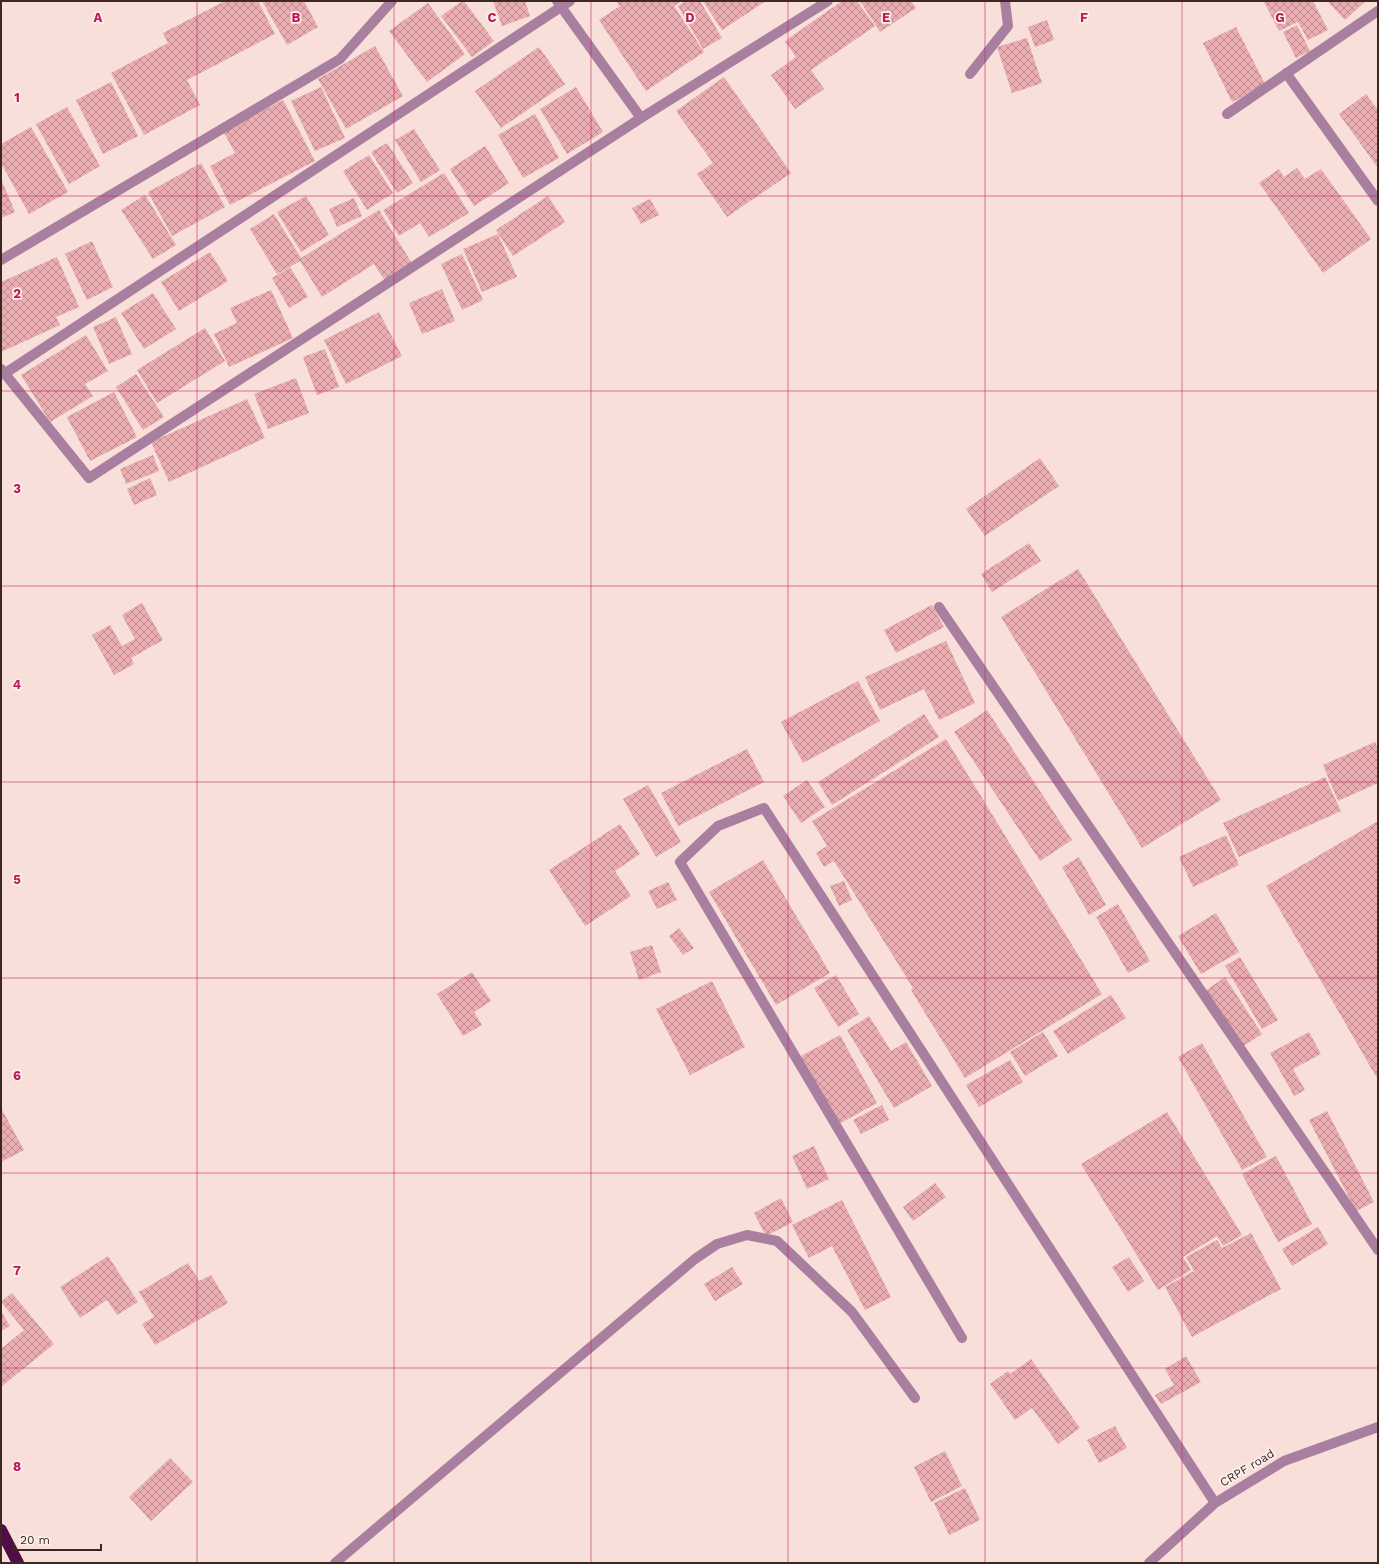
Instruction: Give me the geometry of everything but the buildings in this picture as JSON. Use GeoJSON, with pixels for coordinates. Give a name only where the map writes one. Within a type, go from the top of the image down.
{"type":"FeatureCollection","features":[{"type":"Feature","properties":{"kind":"highway"},"geometry":{"type":"LineString","coordinates":[[1,1530],[18,1563]]}},
{"type":"Feature","properties":{"kind":"street"},"geometry":{"type":"LineString","coordinates":[[1,260],[340,59],[392,1]]}},
{"type":"Feature","properties":{"kind":"street"},"geometry":{"type":"LineString","coordinates":[[641,118],[563,3],[3,371],[89,478],[641,118],[828,1]]}},
{"type":"Feature","properties":{"kind":"street"},"geometry":{"type":"LineString","coordinates":[[970,74],[1008,26],[1006,1]]}},
{"type":"Feature","properties":{"kind":"street"},"geometry":{"type":"LineString","coordinates":[[1227,114],[1378,11]]}},
{"type":"Feature","properties":{"kind":"street"},"geometry":{"type":"LineString","coordinates":[[1286,73],[1378,201]]}},
{"type":"Feature","properties":{"kind":"street"},"geometry":{"type":"LineString","coordinates":[[939,607],[1378,1250]]}},
{"type":"Feature","properties":{"kind":"street"},"geometry":{"type":"LineString","coordinates":[[962,1338],[680,862],[718,826],[764,808],[1215,1503]]}},
{"type":"Feature","properties":{"kind":"street"},"geometry":{"type":"LineString","coordinates":[[335,1563],[694,1259],[717,1244],[747,1235],[777,1240],[852,1312],[915,1398]]}},
{"type":"Feature","properties":{"kind":"street","name":"CRPF road"},"geometry":{"type":"LineString","coordinates":[[1149,1563],[1215,1503],[1284,1461],[1378,1427]]}}]}
